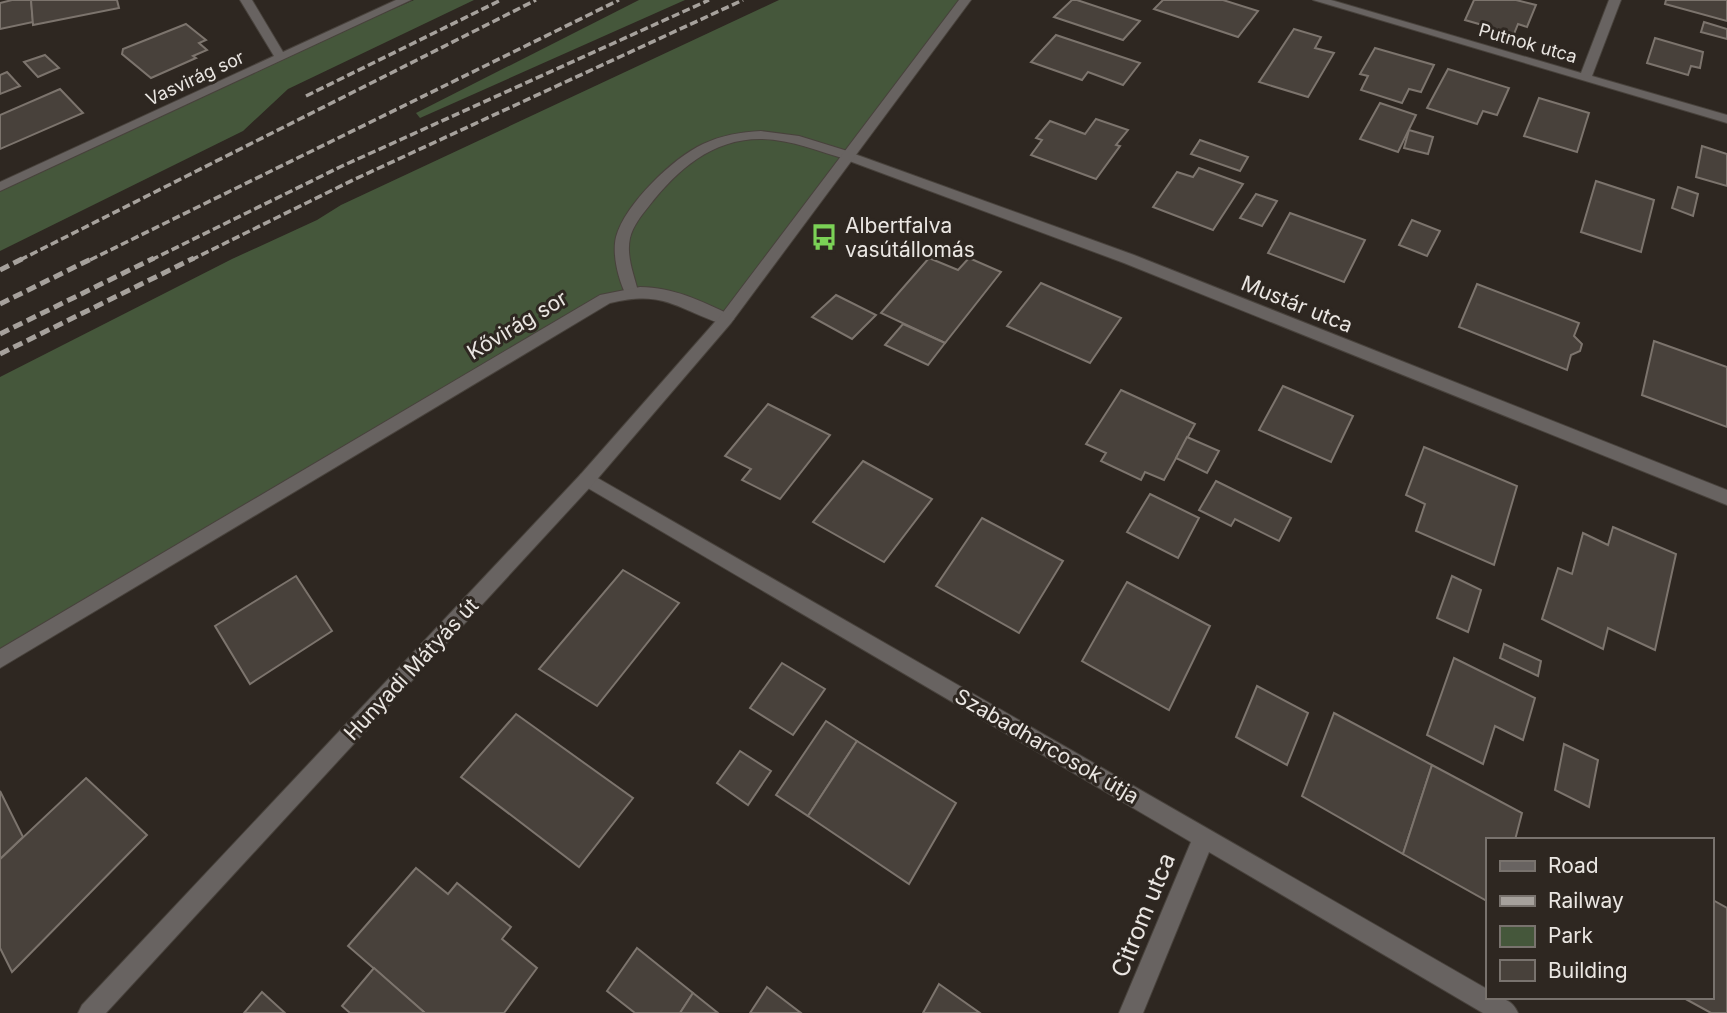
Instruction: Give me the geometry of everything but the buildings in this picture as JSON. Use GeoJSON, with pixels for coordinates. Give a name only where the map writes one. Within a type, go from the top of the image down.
{"type":"FeatureCollection","features":[{"type":"Feature","properties":{"kind":"street"},"geometry":{"type":"LineString","coordinates":[[246,0],[281,58]]}},
{"type":"Feature","properties":{"kind":"street","name":"Vasvirág sor"},"geometry":{"type":"LineString","coordinates":[[0,187],[405,0]]}},
{"type":"Feature","properties":{"kind":"street"},"geometry":{"type":"LineString","coordinates":[[726,319],[965,0]]}},
{"type":"Feature","properties":{"kind":"street","name":"Putnok utca"},"geometry":{"type":"LineString","coordinates":[[1319,0],[1727,119]]}},
{"type":"Feature","properties":{"kind":"street"},"geometry":{"type":"LineString","coordinates":[[1585,78],[1615,0]]}},
{"type":"Feature","properties":{"kind":"street","name":"Mustár utca"},"geometry":{"type":"LineString","coordinates":[[631,291],[622,261],[621,242],[625,225],[674,167],[698,150],[721,141],[753,136],[782,137],[849,156],[1129,259],[1727,498]]}},
{"type":"Feature","properties":{"kind":"street","name":"Kővirág sor"},"geometry":{"type":"LineString","coordinates":[[0,659],[605,299],[631,291],[664,292],[726,319]]}},
{"type":"Feature","properties":{"kind":"street","name":"Hunyadi Mátyás út"},"geometry":{"type":"LineString","coordinates":[[90,1013],[587,479],[726,319]]}},
{"type":"Feature","properties":{"kind":"street","name":"Szabadharcosok útja"},"geometry":{"type":"LineString","coordinates":[[587,479],[1506,1013]]}},
{"type":"Feature","properties":{"kind":"street","name":"Citrom utca"},"geometry":{"type":"LineString","coordinates":[[1131,1013],[1204,837]]}},
{"type":"Feature","properties":{"kind":"green space"},"geometry":{"type":"Polygon","coordinates":[[[414,0],[474,0],[288,89],[243,131],[0,251],[0,187],[414,0]]]}},
{"type":"Feature","properties":{"kind":"green space"},"geometry":{"type":"Polygon","coordinates":[[[639,0],[685,0],[420,118],[416,113],[639,0]]]}},
{"type":"Feature","properties":{"kind":"green space"},"geometry":{"type":"Polygon","coordinates":[[[779,0],[965,0],[726,319],[664,292],[605,299],[0,659],[0,377],[232,259],[317,220],[341,205],[779,0]]]}},
{"type":"Feature","properties":{"kind":"railway"},"geometry":{"type":"LineString","coordinates":[[306,96],[501,0]]}},
{"type":"Feature","properties":{"kind":"railway"},"geometry":{"type":"LineString","coordinates":[[20,260],[536,0]]}},
{"type":"Feature","properties":{"kind":"railway"},"geometry":{"type":"LineString","coordinates":[[90,260],[619,0]]}},
{"type":"Feature","properties":{"kind":"railway"},"geometry":{"type":"LineString","coordinates":[[151,260],[340,167],[709,0]]}},
{"type":"Feature","properties":{"kind":"railway"},"geometry":{"type":"LineString","coordinates":[[191,260],[353,180],[743,0]]}},
{"type":"Feature","properties":{"kind":"railway"},"geometry":{"type":"LineString","coordinates":[[20,260],[24,258]]}},
{"type":"Feature","properties":{"kind":"railway"},"geometry":{"type":"LineString","coordinates":[[0,304],[93,258]]}},
{"type":"Feature","properties":{"kind":"railway"},"geometry":{"type":"LineString","coordinates":[[0,334],[154,258]]}},
{"type":"Feature","properties":{"kind":"railway"},"geometry":{"type":"LineString","coordinates":[[0,354],[194,258]]}},
{"type":"Feature","properties":{"kind":"railway"},"geometry":{"type":"LineString","coordinates":[[0,270],[20,260]]}},
{"type":"Feature","properties":{"kind":"place","name":"Albertfalva vasútállomás"},"geometry":{"type":"Point","coordinates":[824,237]}}]}
